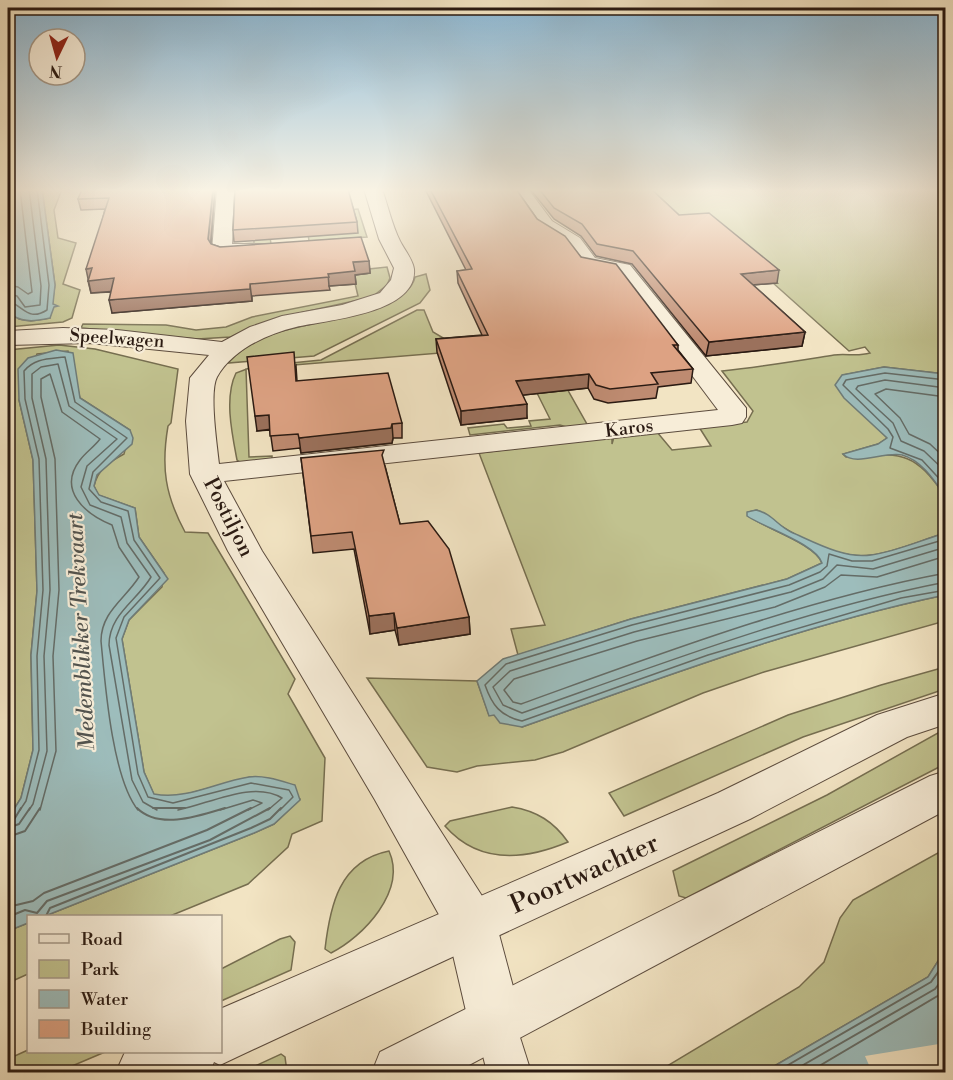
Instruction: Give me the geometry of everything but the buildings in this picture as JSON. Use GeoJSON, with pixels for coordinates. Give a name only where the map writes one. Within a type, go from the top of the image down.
{"type":"FeatureCollection","features":[{"type":"Feature","properties":{"kind":"street"},"geometry":{"type":"LineString","coordinates":[[223,239],[222,251],[282,247]]}},
{"type":"Feature","properties":{"kind":"street"},"geometry":{"type":"LineString","coordinates":[[366,241],[385,239]]}},
{"type":"Feature","properties":{"kind":"street","name":"Postiljon"},"geometry":{"type":"LineString","coordinates":[[390,239],[405,273],[402,281],[388,298],[345,311],[290,321],[258,332],[226,350],[203,378],[200,421],[205,474],[245,550],[391,787],[471,923],[502,1048]]}},
{"type":"Feature","properties":{"kind":"street","name":"Karos"},"geometry":{"type":"LineString","coordinates":[[205,474],[732,417],[732,408],[708,374],[623,270],[588,263],[569,239]]}},
{"type":"Feature","properties":{"kind":"street","name":"Speelwagen"},"geometry":{"type":"LineString","coordinates":[[8,338],[72,334],[113,336],[226,350]]}},
{"type":"Feature","properties":{"kind":"street","name":"Poortwachter"},"geometry":{"type":"LineString","coordinates":[[222,1036],[734,806],[892,726],[945,708]]}},
{"type":"Feature","properties":{"kind":"street"},"geometry":{"type":"LineString","coordinates":[[400,1072],[502,1048],[945,789]]}},
{"type":"Feature","properties":{"kind":"street"},"geometry":{"type":"LineString","coordinates":[[144,1072],[188,1053]]}},
{"type":"Feature","properties":{"kind":"green space"},"geometry":{"type":"Polygon","coordinates":[[[49,239],[63,239],[76,243],[63,284],[80,290],[72,318],[63,322],[8,327],[8,277],[9,305],[19,319],[31,321],[50,318],[55,285],[49,239]]]}},
{"type":"Feature","properties":{"kind":"green space"},"geometry":{"type":"Polygon","coordinates":[[[254,239],[270,239],[271,244],[240,244],[254,243],[254,239]]]}},
{"type":"Feature","properties":{"kind":"green space"},"geometry":{"type":"Polygon","coordinates":[[[713,239],[945,239],[945,374],[884,367],[843,375],[887,438],[878,444],[843,454],[846,457],[892,455],[903,457],[923,469],[945,496],[945,530],[942,534],[898,549],[880,554],[857,556],[826,549],[796,535],[757,510],[748,512],[748,516],[756,521],[810,549],[822,563],[787,579],[631,619],[518,655],[511,629],[545,625],[479,453],[612,437],[612,444],[614,437],[657,432],[672,450],[711,446],[699,427],[747,422],[753,411],[722,371],[834,355],[870,353],[865,347],[849,351],[763,274],[713,239]]]}},
{"type":"Feature","properties":{"kind":"green space"},"geometry":{"type":"Polygon","coordinates":[[[387,267],[390,278],[387,285],[372,297],[295,314],[251,327],[231,337],[197,339],[81,328],[83,324],[166,325],[196,330],[226,327],[252,317],[358,296],[353,275],[370,273],[369,269],[387,267]]]}},
{"type":"Feature","properties":{"kind":"green space"},"geometry":{"type":"Polygon","coordinates":[[[426,274],[430,290],[420,303],[314,356],[228,363],[247,346],[270,335],[374,308],[394,299],[408,289],[415,277],[426,274]]]}},
{"type":"Feature","properties":{"kind":"green space"},"geometry":{"type":"Polygon","coordinates":[[[417,310],[424,310],[433,332],[465,351],[247,369],[321,360],[417,310]]]}},
{"type":"Feature","properties":{"kind":"green space"},"geometry":{"type":"Polygon","coordinates":[[[59,345],[95,349],[178,369],[165,455],[166,480],[173,506],[185,532],[208,533],[295,679],[288,694],[325,758],[322,821],[292,834],[288,847],[248,884],[172,915],[48,915],[274,824],[300,799],[273,779],[250,777],[172,797],[154,795],[144,772],[122,639],[129,620],[162,587],[164,573],[139,537],[135,508],[98,495],[94,486],[98,475],[105,467],[124,454],[130,430],[80,398],[68,351],[37,354],[19,400],[33,460],[37,591],[31,655],[33,750],[21,798],[8,819],[8,350],[59,345]]]}},
{"type":"Feature","properties":{"kind":"green space"},"geometry":{"type":"Polygon","coordinates":[[[513,345],[544,348],[588,426],[570,428],[560,425],[470,435],[468,428],[504,424],[507,428],[531,426],[529,421],[550,419],[513,345]]]}},
{"type":"Feature","properties":{"kind":"green space"},"geometry":{"type":"Polygon","coordinates":[[[246,369],[249,457],[272,456],[272,460],[240,462],[237,460],[230,416],[230,393],[236,373],[246,369]]]}},
{"type":"Feature","properties":{"kind":"green space"},"geometry":{"type":"Polygon","coordinates":[[[945,595],[945,621],[764,672],[703,693],[563,752],[535,760],[477,766],[457,772],[427,767],[367,678],[477,681],[489,715],[522,727],[785,637],[891,607],[945,595]]]}},
{"type":"Feature","properties":{"kind":"green space"},"geometry":{"type":"Polygon","coordinates":[[[945,667],[945,689],[803,737],[624,816],[609,793],[788,715],[945,667]]]}},
{"type":"Feature","properties":{"kind":"green space"},"geometry":{"type":"Polygon","coordinates":[[[945,729],[945,764],[686,898],[679,896],[673,871],[827,795],[945,729]]]}},
{"type":"Feature","properties":{"kind":"green space"},"geometry":{"type":"Polygon","coordinates":[[[512,807],[544,818],[568,842],[535,853],[503,855],[488,853],[473,847],[458,839],[445,826],[450,821],[512,807]]]}},
{"type":"Feature","properties":{"kind":"green space"},"geometry":{"type":"Polygon","coordinates":[[[945,849],[945,950],[928,977],[764,1072],[661,1072],[667,1066],[799,987],[824,962],[840,918],[853,900],[945,849]]]}},
{"type":"Feature","properties":{"kind":"green space"},"geometry":{"type":"Polygon","coordinates":[[[389,851],[393,866],[392,882],[387,897],[379,911],[356,936],[331,953],[325,949],[327,933],[334,902],[340,888],[359,864],[372,856],[389,851]]]}},
{"type":"Feature","properties":{"kind":"green space"},"geometry":{"type":"Polygon","coordinates":[[[27,923],[27,974],[8,983],[8,931],[27,923]]]}},
{"type":"Feature","properties":{"kind":"green space"},"geometry":{"type":"Polygon","coordinates":[[[290,936],[295,942],[291,970],[222,1001],[222,968],[290,936]]]}},
{"type":"Feature","properties":{"kind":"green space"},"geometry":{"type":"Polygon","coordinates":[[[27,1050],[27,1053],[103,1053],[58,1072],[8,1072],[8,1059],[27,1050]]]}},
{"type":"Feature","properties":{"kind":"green space"},"geometry":{"type":"Polygon","coordinates":[[[281,1054],[285,1057],[287,1072],[242,1072],[281,1054]]]}},
{"type":"Feature","properties":{"kind":"water"},"geometry":{"type":"Polygon","coordinates":[[[8,239],[49,239],[55,285],[53,304],[58,306],[54,307],[50,318],[36,321],[22,320],[13,316],[9,305],[8,239]]]}},
{"type":"Feature","properties":{"kind":"water","name":"Medemblikker Trekvaart"},"geometry":{"type":"Polygon","coordinates":[[[56,350],[73,353],[80,398],[130,430],[133,438],[132,444],[97,475],[94,486],[99,495],[135,508],[139,537],[168,579],[129,620],[122,639],[144,772],[154,794],[179,795],[237,779],[261,777],[295,785],[300,800],[274,824],[254,833],[48,915],[27,915],[27,923],[8,931],[8,819],[21,798],[33,750],[31,655],[37,591],[33,460],[19,400],[18,369],[28,358],[56,350]]]}},
{"type":"Feature","properties":{"kind":"water"},"geometry":{"type":"Polygon","coordinates":[[[884,367],[945,374],[945,496],[926,471],[915,461],[902,455],[855,459],[843,454],[878,444],[887,438],[844,398],[835,385],[842,375],[884,367]]]}},
{"type":"Feature","properties":{"kind":"water"},"geometry":{"type":"Polygon","coordinates":[[[756,510],[766,514],[791,532],[830,549],[861,556],[889,551],[942,534],[945,530],[945,595],[891,607],[785,637],[522,727],[500,723],[494,715],[489,716],[477,681],[503,659],[631,619],[787,579],[822,563],[810,549],[747,516],[747,512],[756,510]]]}},
{"type":"Feature","properties":{"kind":"water"},"geometry":{"type":"Polygon","coordinates":[[[945,950],[945,1072],[764,1072],[928,977],[945,950]]]}},
{"type":"Feature","properties":{"kind":"pier"},"geometry":{"type":"Polygon","coordinates":[[[945,1043],[945,1072],[872,1072],[865,1056],[945,1043]]]}}]}
